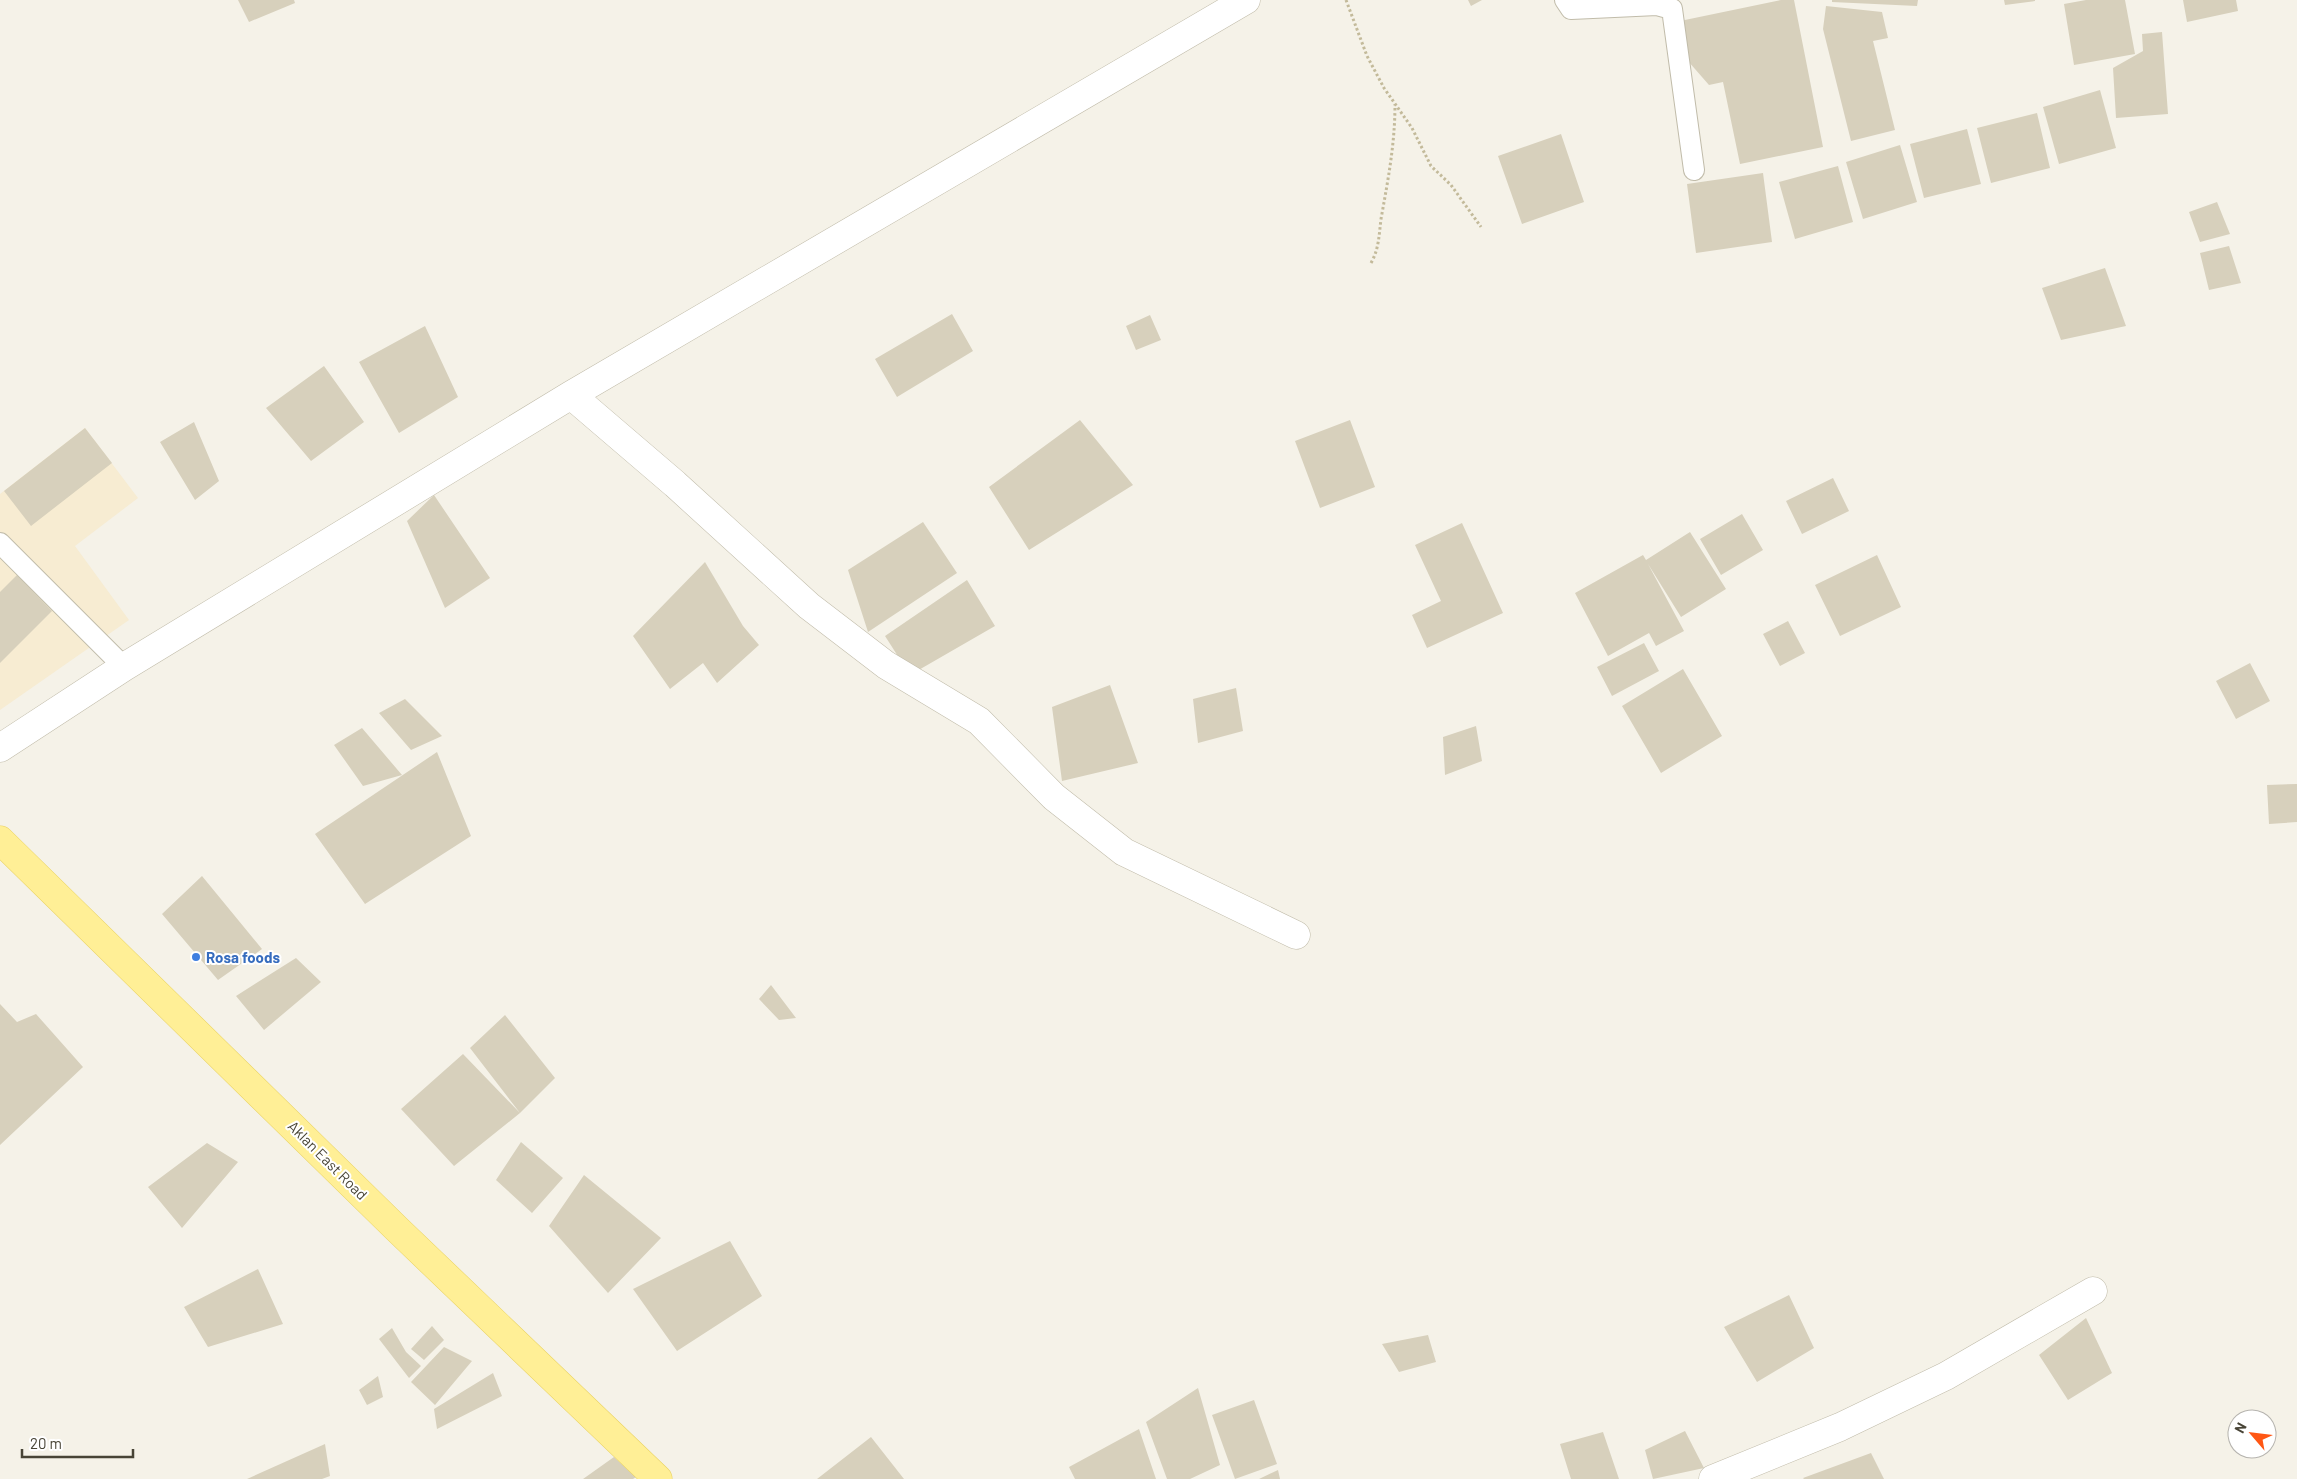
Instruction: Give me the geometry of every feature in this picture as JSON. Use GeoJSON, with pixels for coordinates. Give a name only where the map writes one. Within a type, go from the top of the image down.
{"type":"FeatureCollection","features":[{"type":"Feature","properties":{"kind":"main road","name":"Aklan East Road"},"geometry":{"type":"LineString","coordinates":[[0,840],[397,1229],[658,1479]]}},
{"type":"Feature","properties":{"kind":"street"},"geometry":{"type":"LineString","coordinates":[[0,748],[124,667],[571,395],[1246,0]]}},
{"type":"Feature","properties":{"kind":"street"},"geometry":{"type":"LineString","coordinates":[[571,395],[675,484],[810,606],[886,665],[979,721],[1054,797],[1124,852],[1296,935]]}},
{"type":"Feature","properties":{"kind":"street"},"geometry":{"type":"LineString","coordinates":[[1713,1479],[1840,1427],[1946,1376],[2093,1292]]}},
{"type":"Feature","properties":{"kind":"lane"},"geometry":{"type":"LineString","coordinates":[[1565,0],[1571,9],[1657,5],[1672,9],[1694,170]]}},
{"type":"Feature","properties":{"kind":"lane"},"geometry":{"type":"LineString","coordinates":[[0,543],[124,667]]}},
{"type":"Feature","properties":{"kind":"path"},"geometry":{"type":"LineString","coordinates":[[1346,0],[1367,56],[1384,88],[1412,128],[1431,166],[1451,185],[1481,227]]}},
{"type":"Feature","properties":{"kind":"path"},"geometry":{"type":"LineString","coordinates":[[1371,263],[1377,251],[1395,138],[1395,104]]}},
{"type":"Feature","properties":{"kind":"shaded area"},"geometry":{"type":"Polygon","coordinates":[[[85,428],[138,498],[75,546],[129,620],[0,710],[0,494],[85,428]]]}},
{"type":"Feature","properties":{"kind":"building"},"geometry":{"type":"Polygon","coordinates":[[[238,0],[294,0],[295,3],[249,22],[238,0]]]}},
{"type":"Feature","properties":{"kind":"building"},"geometry":{"type":"Polygon","coordinates":[[[1468,0],[1482,0],[1471,6],[1468,0]]]}},
{"type":"Feature","properties":{"kind":"building"},"geometry":{"type":"Polygon","coordinates":[[[1781,0],[1794,0],[1823,147],[1740,164],[1723,82],[1709,85],[1688,61],[1680,21],[1781,0]]]}},
{"type":"Feature","properties":{"kind":"building"},"geometry":{"type":"Polygon","coordinates":[[[1832,0],[1918,0],[1917,6],[1832,2],[1832,0]]]}},
{"type":"Feature","properties":{"kind":"building"},"geometry":{"type":"Polygon","coordinates":[[[2004,0],[2035,0],[2035,1],[2005,5],[2004,0]]]}},
{"type":"Feature","properties":{"kind":"building"},"geometry":{"type":"Polygon","coordinates":[[[2086,0],[2125,0],[2135,54],[2074,65],[2064,4],[2086,0]]]}},
{"type":"Feature","properties":{"kind":"building"},"geometry":{"type":"Polygon","coordinates":[[[2183,0],[2236,0],[2238,11],[2187,22],[2183,0]]]}},
{"type":"Feature","properties":{"kind":"building"},"geometry":{"type":"Polygon","coordinates":[[[1826,6],[1882,12],[1888,38],[1873,41],[1895,130],[1851,141],[1823,29],[1826,6]]]}},
{"type":"Feature","properties":{"kind":"building"},"geometry":{"type":"Polygon","coordinates":[[[2162,32],[2168,114],[2116,118],[2113,68],[2143,51],[2142,34],[2162,32]]]}},
{"type":"Feature","properties":{"kind":"building"},"geometry":{"type":"Polygon","coordinates":[[[2100,90],[2116,148],[2059,164],[2043,107],[2100,90]]]}},
{"type":"Feature","properties":{"kind":"building"},"geometry":{"type":"Polygon","coordinates":[[[2037,113],[2050,168],[1991,183],[1977,128],[2037,113]]]}},
{"type":"Feature","properties":{"kind":"building"},"geometry":{"type":"Polygon","coordinates":[[[1967,129],[1981,184],[1924,198],[1910,144],[1967,129]]]}},
{"type":"Feature","properties":{"kind":"building"},"geometry":{"type":"Polygon","coordinates":[[[1561,134],[1584,202],[1522,224],[1498,156],[1561,134]]]}},
{"type":"Feature","properties":{"kind":"building"},"geometry":{"type":"Polygon","coordinates":[[[1900,145],[1917,202],[1863,219],[1846,162],[1900,145]]]}},
{"type":"Feature","properties":{"kind":"building"},"geometry":{"type":"Polygon","coordinates":[[[1838,166],[1853,222],[1795,239],[1779,182],[1838,166]]]}},
{"type":"Feature","properties":{"kind":"building"},"geometry":{"type":"Polygon","coordinates":[[[1763,173],[1772,242],[1696,253],[1687,184],[1763,173]]]}},
{"type":"Feature","properties":{"kind":"building"},"geometry":{"type":"Polygon","coordinates":[[[2217,202],[2230,234],[2200,242],[2189,212],[2217,202]]]}},
{"type":"Feature","properties":{"kind":"building"},"geometry":{"type":"Polygon","coordinates":[[[2229,246],[2241,283],[2209,290],[2200,253],[2229,246]]]}},
{"type":"Feature","properties":{"kind":"building"},"geometry":{"type":"Polygon","coordinates":[[[2105,268],[2126,326],[2061,340],[2042,288],[2105,268]]]}},
{"type":"Feature","properties":{"kind":"building"},"geometry":{"type":"Polygon","coordinates":[[[952,314],[973,351],[897,397],[875,359],[952,314]]]}},
{"type":"Feature","properties":{"kind":"building"},"geometry":{"type":"Polygon","coordinates":[[[1150,315],[1161,340],[1136,350],[1126,326],[1150,315]]]}},
{"type":"Feature","properties":{"kind":"building"},"geometry":{"type":"Polygon","coordinates":[[[425,326],[458,397],[399,433],[359,362],[425,326]]]}},
{"type":"Feature","properties":{"kind":"building"},"geometry":{"type":"Polygon","coordinates":[[[324,366],[364,422],[311,461],[266,408],[324,366]]]}},
{"type":"Feature","properties":{"kind":"building"},"geometry":{"type":"Polygon","coordinates":[[[1080,420],[1133,485],[1029,550],[989,487],[1080,420]]]}},
{"type":"Feature","properties":{"kind":"building"},"geometry":{"type":"Polygon","coordinates":[[[1350,420],[1375,487],[1320,508],[1295,441],[1350,420]]]}},
{"type":"Feature","properties":{"kind":"building"},"geometry":{"type":"Polygon","coordinates":[[[194,422],[219,481],[195,500],[160,442],[194,422]]]}},
{"type":"Feature","properties":{"kind":"building"},"geometry":{"type":"Polygon","coordinates":[[[85,428],[112,463],[31,526],[4,491],[85,428]]]}},
{"type":"Feature","properties":{"kind":"building"},"geometry":{"type":"Polygon","coordinates":[[[1833,478],[1849,511],[1802,534],[1786,501],[1833,478]]]}},
{"type":"Feature","properties":{"kind":"building"},"geometry":{"type":"Polygon","coordinates":[[[434,495],[490,578],[445,608],[407,521],[434,495]]]}},
{"type":"Feature","properties":{"kind":"building"},"geometry":{"type":"Polygon","coordinates":[[[1742,514],[1763,550],[1721,575],[1700,539],[1742,514]]]}},
{"type":"Feature","properties":{"kind":"building"},"geometry":{"type":"Polygon","coordinates":[[[923,522],[957,573],[868,632],[848,570],[923,522]]]}},
{"type":"Feature","properties":{"kind":"building"},"geometry":{"type":"Polygon","coordinates":[[[1462,523],[1503,613],[1427,648],[1412,615],[1441,601],[1415,545],[1462,523]]]}},
{"type":"Feature","properties":{"kind":"building"},"geometry":{"type":"Polygon","coordinates":[[[1690,532],[1726,589],[1681,617],[1648,564],[1684,631],[1656,646],[1649,633],[1608,656],[1575,593],[1643,555],[1646,560],[1690,532]]]}},
{"type":"Feature","properties":{"kind":"building"},"geometry":{"type":"Polygon","coordinates":[[[1877,555],[1901,607],[1840,636],[1815,585],[1877,555]]]}},
{"type":"Feature","properties":{"kind":"building"},"geometry":{"type":"Polygon","coordinates":[[[705,562],[743,626],[759,645],[717,683],[703,663],[670,689],[633,636],[705,562]]]}},
{"type":"Feature","properties":{"kind":"building"},"geometry":{"type":"Polygon","coordinates":[[[17,575],[52,611],[0,663],[0,592],[17,575]]]}},
{"type":"Feature","properties":{"kind":"building"},"geometry":{"type":"Polygon","coordinates":[[[967,580],[995,626],[910,675],[885,636],[967,580]]]}},
{"type":"Feature","properties":{"kind":"building"},"geometry":{"type":"Polygon","coordinates":[[[1788,621],[1805,653],[1780,666],[1763,634],[1788,621]]]}},
{"type":"Feature","properties":{"kind":"building"},"geometry":{"type":"Polygon","coordinates":[[[1644,643],[1659,671],[1612,696],[1597,667],[1644,643]]]}},
{"type":"Feature","properties":{"kind":"building"},"geometry":{"type":"Polygon","coordinates":[[[2250,663],[2270,701],[2236,719],[2216,681],[2250,663]]]}},
{"type":"Feature","properties":{"kind":"building"},"geometry":{"type":"Polygon","coordinates":[[[1683,669],[1722,736],[1661,773],[1622,706],[1683,669]]]}},
{"type":"Feature","properties":{"kind":"building"},"geometry":{"type":"Polygon","coordinates":[[[1110,685],[1138,763],[1062,781],[1052,707],[1110,685]]]}},
{"type":"Feature","properties":{"kind":"building"},"geometry":{"type":"Polygon","coordinates":[[[1236,688],[1243,731],[1198,743],[1193,699],[1236,688]]]}},
{"type":"Feature","properties":{"kind":"building"},"geometry":{"type":"Polygon","coordinates":[[[405,699],[442,736],[411,750],[379,713],[405,699]]]}},
{"type":"Feature","properties":{"kind":"building"},"geometry":{"type":"Polygon","coordinates":[[[1476,726],[1482,761],[1445,775],[1443,737],[1476,726]]]}},
{"type":"Feature","properties":{"kind":"building"},"geometry":{"type":"Polygon","coordinates":[[[362,728],[402,775],[363,786],[334,745],[362,728]]]}},
{"type":"Feature","properties":{"kind":"building"},"geometry":{"type":"Polygon","coordinates":[[[437,752],[471,836],[365,904],[315,834],[437,752]]]}},
{"type":"Feature","properties":{"kind":"building"},"geometry":{"type":"Polygon","coordinates":[[[2297,784],[2297,822],[2269,824],[2267,785],[2297,784]]]}},
{"type":"Feature","properties":{"kind":"building"},"geometry":{"type":"Polygon","coordinates":[[[202,876],[262,949],[218,980],[162,914],[202,876]]]}},
{"type":"Feature","properties":{"kind":"building"},"geometry":{"type":"Polygon","coordinates":[[[296,958],[321,982],[264,1030],[236,996],[296,958]]]}},
{"type":"Feature","properties":{"kind":"building"},"geometry":{"type":"Polygon","coordinates":[[[771,985],[796,1018],[779,1020],[759,999],[771,985]]]}},
{"type":"Feature","properties":{"kind":"building"},"geometry":{"type":"Polygon","coordinates":[[[0,1004],[17,1022],[36,1014],[83,1067],[0,1145],[0,1004]]]}},
{"type":"Feature","properties":{"kind":"building"},"geometry":{"type":"Polygon","coordinates":[[[505,1015],[555,1078],[520,1113],[470,1048],[505,1015]]]}},
{"type":"Feature","properties":{"kind":"building"},"geometry":{"type":"Polygon","coordinates":[[[463,1054],[520,1113],[454,1166],[401,1109],[463,1054]]]}},
{"type":"Feature","properties":{"kind":"building"},"geometry":{"type":"Polygon","coordinates":[[[521,1142],[563,1178],[532,1213],[496,1180],[521,1142]]]}},
{"type":"Feature","properties":{"kind":"building"},"geometry":{"type":"Polygon","coordinates":[[[207,1143],[238,1162],[182,1228],[148,1187],[207,1143]]]}},
{"type":"Feature","properties":{"kind":"building"},"geometry":{"type":"Polygon","coordinates":[[[584,1175],[661,1238],[608,1293],[549,1226],[584,1175]]]}},
{"type":"Feature","properties":{"kind":"building"},"geometry":{"type":"Polygon","coordinates":[[[730,1241],[762,1296],[677,1351],[633,1289],[730,1241]]]}},
{"type":"Feature","properties":{"kind":"building"},"geometry":{"type":"Polygon","coordinates":[[[258,1269],[283,1324],[208,1347],[184,1307],[258,1269]]]}},
{"type":"Feature","properties":{"kind":"building"},"geometry":{"type":"Polygon","coordinates":[[[1789,1295],[1814,1348],[1757,1382],[1724,1327],[1789,1295]]]}},
{"type":"Feature","properties":{"kind":"building"},"geometry":{"type":"Polygon","coordinates":[[[2086,1318],[2112,1373],[2068,1400],[2039,1355],[2086,1318]]]}},
{"type":"Feature","properties":{"kind":"building"},"geometry":{"type":"Polygon","coordinates":[[[432,1326],[444,1340],[424,1360],[411,1349],[432,1326]]]}},
{"type":"Feature","properties":{"kind":"building"},"geometry":{"type":"Polygon","coordinates":[[[392,1328],[406,1352],[421,1366],[409,1378],[379,1339],[392,1328]]]}},
{"type":"Feature","properties":{"kind":"building"},"geometry":{"type":"Polygon","coordinates":[[[1428,1335],[1436,1362],[1399,1372],[1382,1344],[1428,1335]]]}},
{"type":"Feature","properties":{"kind":"building"},"geometry":{"type":"Polygon","coordinates":[[[444,1347],[472,1361],[435,1405],[411,1382],[444,1347]]]}},
{"type":"Feature","properties":{"kind":"building"},"geometry":{"type":"Polygon","coordinates":[[[493,1373],[502,1396],[437,1429],[434,1409],[493,1373]]]}},
{"type":"Feature","properties":{"kind":"building"},"geometry":{"type":"Polygon","coordinates":[[[378,1376],[383,1397],[367,1405],[359,1390],[378,1376]]]}},
{"type":"Feature","properties":{"kind":"building"},"geometry":{"type":"Polygon","coordinates":[[[1198,1388],[1220,1465],[1190,1479],[1167,1479],[1146,1422],[1198,1388]]]}},
{"type":"Feature","properties":{"kind":"building"},"geometry":{"type":"Polygon","coordinates":[[[1254,1400],[1277,1464],[1235,1479],[1212,1415],[1254,1400]]]}},
{"type":"Feature","properties":{"kind":"building"},"geometry":{"type":"Polygon","coordinates":[[[1139,1429],[1156,1479],[1075,1479],[1069,1467],[1139,1429]]]}},
{"type":"Feature","properties":{"kind":"building"},"geometry":{"type":"Polygon","coordinates":[[[1685,1431],[1704,1468],[1653,1479],[1645,1450],[1685,1431]]]}},
{"type":"Feature","properties":{"kind":"building"},"geometry":{"type":"Polygon","coordinates":[[[1603,1432],[1619,1479],[1571,1479],[1560,1444],[1603,1432]]]}},
{"type":"Feature","properties":{"kind":"building"},"geometry":{"type":"Polygon","coordinates":[[[871,1437],[904,1479],[817,1479],[871,1437]]]}},
{"type":"Feature","properties":{"kind":"building"},"geometry":{"type":"Polygon","coordinates":[[[325,1444],[330,1476],[322,1479],[247,1479],[325,1444]]]}},
{"type":"Feature","properties":{"kind":"building"},"geometry":{"type":"Polygon","coordinates":[[[1871,1453],[1884,1479],[1803,1478],[1871,1453]]]}},
{"type":"Feature","properties":{"kind":"building"},"geometry":{"type":"Polygon","coordinates":[[[614,1457],[636,1477],[633,1479],[583,1479],[614,1457]]]}},
{"type":"Feature","properties":{"kind":"building"},"geometry":{"type":"Polygon","coordinates":[[[1278,1470],[1280,1479],[1259,1479],[1278,1470]]]}},
{"type":"Feature","properties":{"kind":"place","name":"Rosa foods"},"geometry":{"type":"Point","coordinates":[196,957]}}]}
